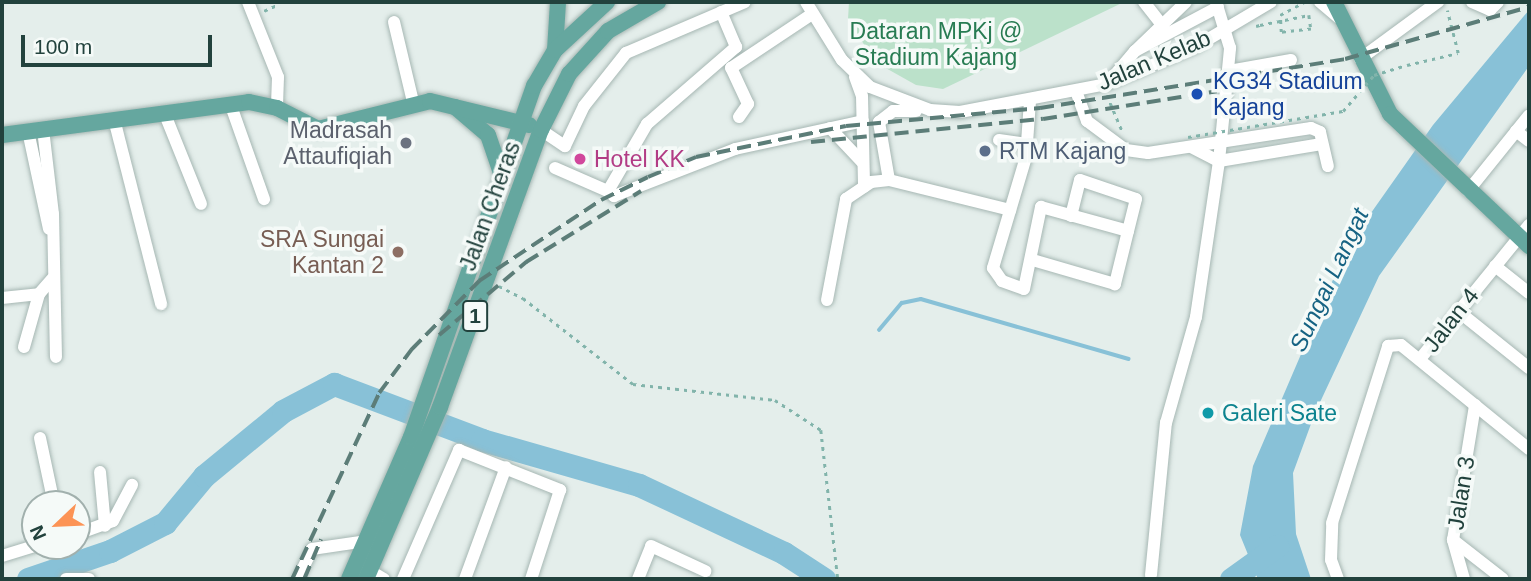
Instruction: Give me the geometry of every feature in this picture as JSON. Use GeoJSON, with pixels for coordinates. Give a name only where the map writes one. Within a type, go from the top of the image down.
{"type":"FeatureCollection","features":[{"type":"Feature","properties":{"kind":"main road"},"geometry":{"type":"LineString","coordinates":[[555,50],[558,2]]}},
{"type":"Feature","properties":{"kind":"main road","name":"Jalan Cheras"},"geometry":{"type":"LineString","coordinates":[[349,579],[418,441],[440,407],[541,130],[569,74],[614,27],[658,2]]}},
{"type":"Feature","properties":{"kind":"main road"},"geometry":{"type":"LineString","coordinates":[[1334,2],[1360,59],[1400,126],[1463,186],[1525,235]]}},
{"type":"Feature","properties":{"kind":"main road"},"geometry":{"type":"LineString","coordinates":[[600,4],[614,27]]}},
{"type":"Feature","properties":{"kind":"main road","name":"Jalan Cheras"},"geometry":{"type":"LineString","coordinates":[[373,576],[418,441],[424,399],[522,122],[555,50],[600,4]]}},
{"type":"Feature","properties":{"kind":"main road"},"geometry":{"type":"LineString","coordinates":[[2,135],[230,103],[277,108],[308,126],[330,128],[413,102],[441,103],[522,122],[541,130]]}},
{"type":"Feature","properties":{"kind":"main road"},"geometry":{"type":"LineString","coordinates":[[441,103],[466,113],[488,135],[502,178]]}},
{"type":"Feature","properties":{"kind":"street"},"geometry":{"type":"LineString","coordinates":[[248,2],[278,76],[277,108]]}},
{"type":"Feature","properties":{"kind":"street"},"geometry":{"type":"LineString","coordinates":[[541,130],[565,146],[584,106],[626,53],[745,2]]}},
{"type":"Feature","properties":{"kind":"street"},"geometry":{"type":"LineString","coordinates":[[806,2],[812,15],[854,75],[884,95],[930,110]]}},
{"type":"Feature","properties":{"kind":"street"},"geometry":{"type":"LineString","coordinates":[[1144,2],[1163,26]]}},
{"type":"Feature","properties":{"kind":"street"},"geometry":{"type":"LineString","coordinates":[[1105,85],[1135,51],[1186,2]]}},
{"type":"Feature","properties":{"kind":"street","name":"Jalan Kelab"},"geometry":{"type":"LineString","coordinates":[[889,180],[879,122],[893,111],[984,110],[1105,85],[1226,28],[1252,7],[1270,2]]}},
{"type":"Feature","properties":{"kind":"street"},"geometry":{"type":"LineString","coordinates":[[1320,2],[1342,21]]}},
{"type":"Feature","properties":{"kind":"street"},"geometry":{"type":"LineString","coordinates":[[1360,59],[1439,2]]}},
{"type":"Feature","properties":{"kind":"street"},"geometry":{"type":"LineString","coordinates":[[1472,2],[1490,10],[1498,2]]}},
{"type":"Feature","properties":{"kind":"street"},"geometry":{"type":"LineString","coordinates":[[1135,51],[1217,4],[1226,28],[1230,71],[1196,317],[1166,423],[1151,575]]}},
{"type":"Feature","properties":{"kind":"street"},"geometry":{"type":"LineString","coordinates":[[608,191],[647,124],[703,69],[736,47],[721,12]]}},
{"type":"Feature","properties":{"kind":"street"},"geometry":{"type":"LineString","coordinates":[[739,117],[748,103],[731,68],[812,15]]}},
{"type":"Feature","properties":{"kind":"street"},"geometry":{"type":"LineString","coordinates":[[394,22],[413,102]]}},
{"type":"Feature","properties":{"kind":"street"},"geometry":{"type":"LineString","coordinates":[[1230,71],[1291,60]]}},
{"type":"Feature","properties":{"kind":"street"},"geometry":{"type":"LineString","coordinates":[[854,75],[863,121],[864,187]]}},
{"type":"Feature","properties":{"kind":"street"},"geometry":{"type":"LineString","coordinates":[[1076,91],[1087,121],[1126,150],[1189,142],[1220,142],[1311,128],[1320,132],[1328,166]]}},
{"type":"Feature","properties":{"kind":"street"},"geometry":{"type":"LineString","coordinates":[[1030,101],[1027,144],[993,268],[1002,281],[1024,289],[1041,207],[1128,231]]}},
{"type":"Feature","properties":{"kind":"street"},"geometry":{"type":"LineString","coordinates":[[230,103],[264,199]]}},
{"type":"Feature","properties":{"kind":"street"},"geometry":{"type":"LineString","coordinates":[[164,112],[201,204]]}},
{"type":"Feature","properties":{"kind":"street"},"geometry":{"type":"LineString","coordinates":[[1463,186],[1529,115]]}},
{"type":"Feature","properties":{"kind":"street"},"geometry":{"type":"LineString","coordinates":[[114,119],[161,304]]}},
{"type":"Feature","properties":{"kind":"street"},"geometry":{"type":"LineString","coordinates":[[555,169],[614,196],[711,156],[863,121]]}},
{"type":"Feature","properties":{"kind":"street"},"geometry":{"type":"LineString","coordinates":[[830,128],[862,162]]}},
{"type":"Feature","properties":{"kind":"street"},"geometry":{"type":"LineString","coordinates":[[35,130],[49,229],[56,357]]}},
{"type":"Feature","properties":{"kind":"street"},"geometry":{"type":"LineString","coordinates":[[1516,131],[1529,142]]}},
{"type":"Feature","properties":{"kind":"street"},"geometry":{"type":"LineString","coordinates":[[999,139],[1027,144]]}},
{"type":"Feature","properties":{"kind":"street"},"geometry":{"type":"LineString","coordinates":[[1189,142],[1219,162],[1322,144]]}},
{"type":"Feature","properties":{"kind":"street"},"geometry":{"type":"LineString","coordinates":[[827,300],[846,199],[864,187],[889,180],[1010,210]]}},
{"type":"Feature","properties":{"kind":"street"},"geometry":{"type":"LineString","coordinates":[[1032,260],[1115,284],[1136,199],[1080,180],[1071,216]]}},
{"type":"Feature","properties":{"kind":"street","name":"Jalan 4"},"geometry":{"type":"LineString","coordinates":[[1525,235],[1494,266],[1420,359],[1529,449]]}},
{"type":"Feature","properties":{"kind":"street"},"geometry":{"type":"LineString","coordinates":[[1494,266],[1529,293]]}},
{"type":"Feature","properties":{"kind":"street"},"geometry":{"type":"LineString","coordinates":[[24,347],[39,294],[53,278]]}},
{"type":"Feature","properties":{"kind":"street"},"geometry":{"type":"LineString","coordinates":[[2,298],[39,294]]}},
{"type":"Feature","properties":{"kind":"street"},"geometry":{"type":"LineString","coordinates":[[1458,311],[1529,368]]}},
{"type":"Feature","properties":{"kind":"street"},"geometry":{"type":"LineString","coordinates":[[1338,579],[1331,560],[1332,523],[1385,352],[1395,344],[1420,359]]}},
{"type":"Feature","properties":{"kind":"street","name":"Jalan 3"},"geometry":{"type":"LineString","coordinates":[[1464,579],[1454,540],[1475,405]]}},
{"type":"Feature","properties":{"kind":"street"},"geometry":{"type":"LineString","coordinates":[[40,438],[51,490]]}},
{"type":"Feature","properties":{"kind":"street"},"geometry":{"type":"LineString","coordinates":[[403,579],[454,453],[506,467],[560,490],[531,579]]}},
{"type":"Feature","properties":{"kind":"street"},"geometry":{"type":"LineString","coordinates":[[464,579],[506,467]]}},
{"type":"Feature","properties":{"kind":"street"},"geometry":{"type":"LineString","coordinates":[[100,472],[105,526]]}},
{"type":"Feature","properties":{"kind":"street"},"geometry":{"type":"LineString","coordinates":[[91,530],[105,526],[119,515],[132,485]]}},
{"type":"Feature","properties":{"kind":"street"},"geometry":{"type":"LineString","coordinates":[[1454,540],[1503,579]]}},
{"type":"Feature","properties":{"kind":"street"},"geometry":{"type":"LineString","coordinates":[[298,579],[312,549],[367,541]]}},
{"type":"Feature","properties":{"kind":"street"},"geometry":{"type":"LineString","coordinates":[[638,579],[651,546],[705,571]]}},
{"type":"Feature","properties":{"kind":"street"},"geometry":{"type":"LineString","coordinates":[[2,556],[21,550]]}},
{"type":"Feature","properties":{"kind":"street"},"geometry":{"type":"LineString","coordinates":[[66,579],[89,579]]}},
{"type":"Feature","properties":{"kind":"path"},"geometry":{"type":"LineString","coordinates":[[1253,26],[1272,23],[1284,20],[1309,15],[1311,29],[1281,32],[1280,23],[1280,15],[1304,2]]}},
{"type":"Feature","properties":{"kind":"path"},"geometry":{"type":"LineString","coordinates":[[1189,142],[1343,111],[1374,75],[1458,54],[1450,13],[1439,2]]}},
{"type":"Feature","properties":{"kind":"path"},"geometry":{"type":"LineString","coordinates":[[254,16],[279,4]]}},
{"type":"Feature","properties":{"kind":"path"},"geometry":{"type":"LineString","coordinates":[[1105,85],[1127,144]]}},
{"type":"Feature","properties":{"kind":"path"},"geometry":{"type":"LineString","coordinates":[[488,281],[523,298],[633,384],[775,400],[821,430],[838,579]]}},
{"type":"Feature","properties":{"kind":"green space","name":"Dataran MPKj @ Stadium Kajang"},"geometry":{"type":"Polygon","coordinates":[[[849,2],[1124,2],[943,89],[916,85],[875,62],[848,19],[849,2]]]}},
{"type":"Feature","properties":{"kind":"water"},"geometry":{"type":"Polygon","coordinates":[[[1529,10],[1529,66],[1379,276],[1315,413],[1293,473],[1296,534],[1311,579],[1258,579],[1240,535],[1253,466],[1347,247],[1433,125],[1529,10]]]}},
{"type":"Feature","properties":{"kind":"waterway"},"geometry":{"type":"LineString","coordinates":[[879,330],[902,303],[921,299],[1129,359]]}},
{"type":"Feature","properties":{"kind":"waterway"},"geometry":{"type":"LineString","coordinates":[[28,579],[110,551],[165,523],[204,476],[283,411],[334,384],[482,440],[639,485],[784,553],[824,579]]}},
{"type":"Feature","properties":{"kind":"waterway"},"geometry":{"type":"LineString","coordinates":[[1231,579],[1277,546]]}},
{"type":"Feature","properties":{"kind":"railway"},"geometry":{"type":"LineString","coordinates":[[292,579],[379,393],[411,350],[479,281],[601,200],[648,177],[696,157],[846,126],[1040,108],[1345,59],[1529,7]]}},
{"type":"Feature","properties":{"kind":"railway"},"geometry":{"type":"LineString","coordinates":[[811,142],[1043,119],[1217,91]]}},
{"type":"Feature","properties":{"kind":"railway"},"geometry":{"type":"LineString","coordinates":[[439,335],[526,262],[641,191]]}},
{"type":"Feature","properties":{"kind":"railway"},"geometry":{"type":"LineString","coordinates":[[304,579],[321,539]]}},
{"type":"Feature","properties":{"kind":"place","name":"KG34 Stadium Kajang"},"geometry":{"type":"Point","coordinates":[1197,94]}},
{"type":"Feature","properties":{"kind":"place","name":"Madrasah Attaufiqiah"},"geometry":{"type":"Point","coordinates":[406,143]}},
{"type":"Feature","properties":{"kind":"place","name":"RTM Kajang"},"geometry":{"type":"Point","coordinates":[985,151]}},
{"type":"Feature","properties":{"kind":"place","name":"Hotel KK"},"geometry":{"type":"Point","coordinates":[580,159]}},
{"type":"Feature","properties":{"kind":"place","name":"SRA Sungai Kantan 2"},"geometry":{"type":"Point","coordinates":[398,252]}},
{"type":"Feature","properties":{"kind":"place","name":"Galeri Sate"},"geometry":{"type":"Point","coordinates":[1208,413]}},
{"type":"Feature","properties":{"kind":"water label","name":"Sungai Langat"},"geometry":{"type":"Point","coordinates":[1329,280]}}]}
